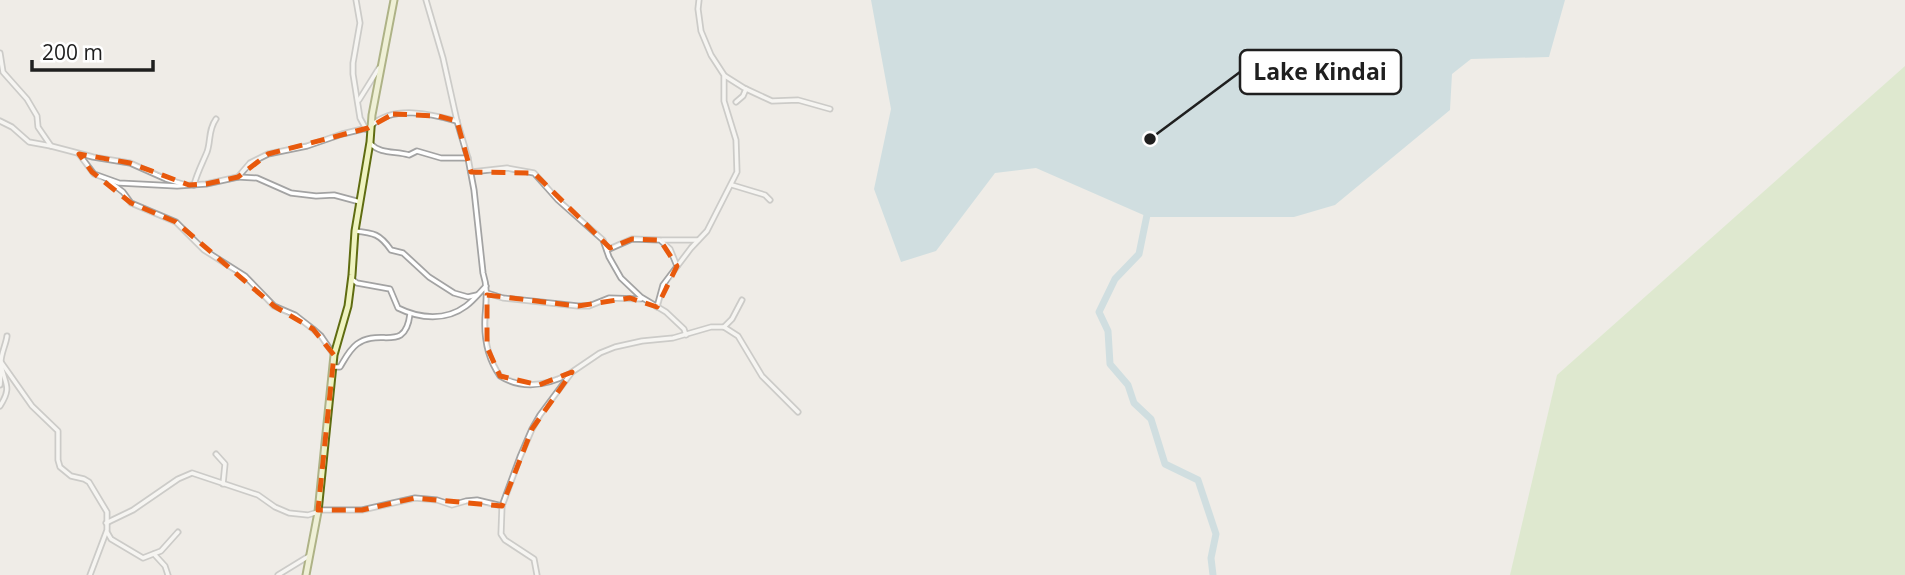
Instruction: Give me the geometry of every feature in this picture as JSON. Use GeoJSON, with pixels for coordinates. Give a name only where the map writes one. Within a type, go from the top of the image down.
{"type":"FeatureCollection","features":[{"type":"Feature","properties":{"kind":"street"},"geometry":{"type":"LineString","coordinates":[[356,0],[360,18],[353,63],[360,118],[370,127]]}},
{"type":"Feature","properties":{"kind":"street"},"geometry":{"type":"LineString","coordinates":[[306,575],[318,511],[334,355],[348,306],[355,231],[370,142],[370,127],[394,0]]}},
{"type":"Feature","properties":{"kind":"street"},"geometry":{"type":"LineString","coordinates":[[426,0],[471,172],[486,286],[487,347],[500,376],[524,385],[539,386],[572,372],[590,359],[615,347],[686,335],[711,327],[724,327],[738,336],[762,376],[798,412]]}},
{"type":"Feature","properties":{"kind":"street"},"geometry":{"type":"LineString","coordinates":[[699,0],[701,31],[711,55],[724,75],[772,101],[798,100],[830,109]]}},
{"type":"Feature","properties":{"kind":"street"},"geometry":{"type":"LineString","coordinates":[[0,53],[3,72],[27,99],[37,116],[38,127],[51,146]]}},
{"type":"Feature","properties":{"kind":"street"},"geometry":{"type":"LineString","coordinates":[[358,102],[383,64]]}},
{"type":"Feature","properties":{"kind":"street"},"geometry":{"type":"LineString","coordinates":[[657,307],[663,285],[710,226],[737,172],[736,140],[724,101],[724,75]]}},
{"type":"Feature","properties":{"kind":"street"},"geometry":{"type":"LineString","coordinates":[[736,102],[746,89]]}},
{"type":"Feature","properties":{"kind":"street"},"geometry":{"type":"LineString","coordinates":[[237,177],[250,163],[268,153],[307,146],[370,127],[386,117],[406,113],[457,121]]}},
{"type":"Feature","properties":{"kind":"street"},"geometry":{"type":"LineString","coordinates":[[192,185],[207,151],[210,129],[216,119]]}},
{"type":"Feature","properties":{"kind":"street"},"geometry":{"type":"LineString","coordinates":[[0,121],[12,127],[29,142],[79,155],[131,163],[166,179],[192,185]]}},
{"type":"Feature","properties":{"kind":"street"},"geometry":{"type":"LineString","coordinates":[[370,142],[371,146],[383,151],[409,155],[417,151],[441,158],[468,158]]}},
{"type":"Feature","properties":{"kind":"street"},"geometry":{"type":"LineString","coordinates":[[79,155],[92,172],[119,183],[192,185],[216,183],[237,177],[257,178],[291,193],[334,195],[360,202]]}},
{"type":"Feature","properties":{"kind":"street"},"geometry":{"type":"LineString","coordinates":[[471,172],[507,168],[534,173],[558,200],[599,236],[621,278],[637,294],[679,324],[686,335]]}},
{"type":"Feature","properties":{"kind":"street"},"geometry":{"type":"LineString","coordinates":[[103,177],[123,192],[131,202],[176,222],[204,250],[245,276],[274,306],[304,321],[321,336],[334,355]]}},
{"type":"Feature","properties":{"kind":"street"},"geometry":{"type":"LineString","coordinates":[[732,185],[765,195],[770,200]]}},
{"type":"Feature","properties":{"kind":"street"},"geometry":{"type":"LineString","coordinates":[[355,231],[376,234],[391,250],[403,253],[429,277],[454,293],[468,297],[477,295]]}},
{"type":"Feature","properties":{"kind":"street"},"geometry":{"type":"LineString","coordinates":[[607,250],[632,239],[698,240]]}},
{"type":"Feature","properties":{"kind":"street"},"geometry":{"type":"LineString","coordinates":[[660,240],[670,249],[677,266]]}},
{"type":"Feature","properties":{"kind":"street"},"geometry":{"type":"LineString","coordinates":[[352,275],[352,279],[357,283],[390,289],[396,306],[410,314],[428,317],[449,314],[464,307],[486,286]]}},
{"type":"Feature","properties":{"kind":"street"},"geometry":{"type":"LineString","coordinates":[[486,293],[503,298],[578,306],[589,306],[609,298],[646,300]]}},
{"type":"Feature","properties":{"kind":"street"},"geometry":{"type":"LineString","coordinates":[[724,327],[742,300]]}},
{"type":"Feature","properties":{"kind":"street"},"geometry":{"type":"LineString","coordinates":[[333,367],[340,367],[361,342],[376,337],[394,338],[402,335],[409,327],[410,314]]}},
{"type":"Feature","properties":{"kind":"street"},"geometry":{"type":"LineString","coordinates":[[0,385],[7,336]]}},
{"type":"Feature","properties":{"kind":"street"},"geometry":{"type":"LineString","coordinates":[[0,406],[7,396],[1,364]]}},
{"type":"Feature","properties":{"kind":"street"},"geometry":{"type":"LineString","coordinates":[[1,364],[32,406],[58,431],[59,465],[71,476],[84,479],[92,486],[107,512],[107,534],[111,540],[143,558],[162,551],[178,532]]}},
{"type":"Feature","properties":{"kind":"street"},"geometry":{"type":"LineString","coordinates":[[537,575],[534,559],[505,540],[501,534],[502,506],[532,429],[572,372]]}},
{"type":"Feature","properties":{"kind":"street"},"geometry":{"type":"LineString","coordinates":[[216,454],[225,464],[223,484]]}},
{"type":"Feature","properties":{"kind":"street"},"geometry":{"type":"LineString","coordinates":[[106,523],[133,510],[178,479],[190,474],[258,495],[289,513],[308,515],[318,511],[362,510],[415,498],[437,500],[452,505],[470,500],[502,506]]}},
{"type":"Feature","properties":{"kind":"street"},"geometry":{"type":"LineString","coordinates":[[90,575],[107,530]]}},
{"type":"Feature","properties":{"kind":"street"},"geometry":{"type":"LineString","coordinates":[[154,554],[165,566],[168,575]]}},
{"type":"Feature","properties":{"kind":"street"},"geometry":{"type":"LineString","coordinates":[[278,575],[309,556]]}},
{"type":"Feature","properties":{"kind":"highlighted area"},"geometry":{"type":"Polygon","coordinates":[[[393,114],[438,116],[457,121],[471,172],[534,173],[610,248],[632,239],[660,240],[677,266],[657,307],[630,298],[578,306],[487,295],[487,347],[500,376],[539,385],[572,372],[532,429],[502,506],[415,498],[362,510],[318,510],[334,355],[313,329],[274,306],[176,222],[131,203],[92,172],[79,154],[130,163],[189,185],[206,184],[238,177],[268,154],[368,128],[393,114]]]}},
{"type":"Feature","properties":{"kind":"green space"},"geometry":{"type":"Polygon","coordinates":[[[1905,66],[1905,575],[1510,575],[1557,375],[1905,66]]]}},
{"type":"Feature","properties":{"kind":"water"},"geometry":{"type":"Polygon","coordinates":[[[871,0],[1565,0],[1549,57],[1471,59],[1452,74],[1450,110],[1335,205],[1294,217],[1148,217],[1036,168],[995,173],[936,251],[901,262],[874,189],[891,109],[871,0]]]}},
{"type":"Feature","properties":{"kind":"waterway"},"geometry":{"type":"LineString","coordinates":[[1148,210],[1139,254],[1115,279],[1099,312],[1108,331],[1110,364],[1128,385],[1134,403],[1151,419],[1165,464],[1198,480],[1216,534],[1211,558],[1213,575]]}},
{"type":"Feature","properties":{"kind":"place","name":"Lake Kindai"},"geometry":{"type":"Point","coordinates":[1150,139]}}]}
